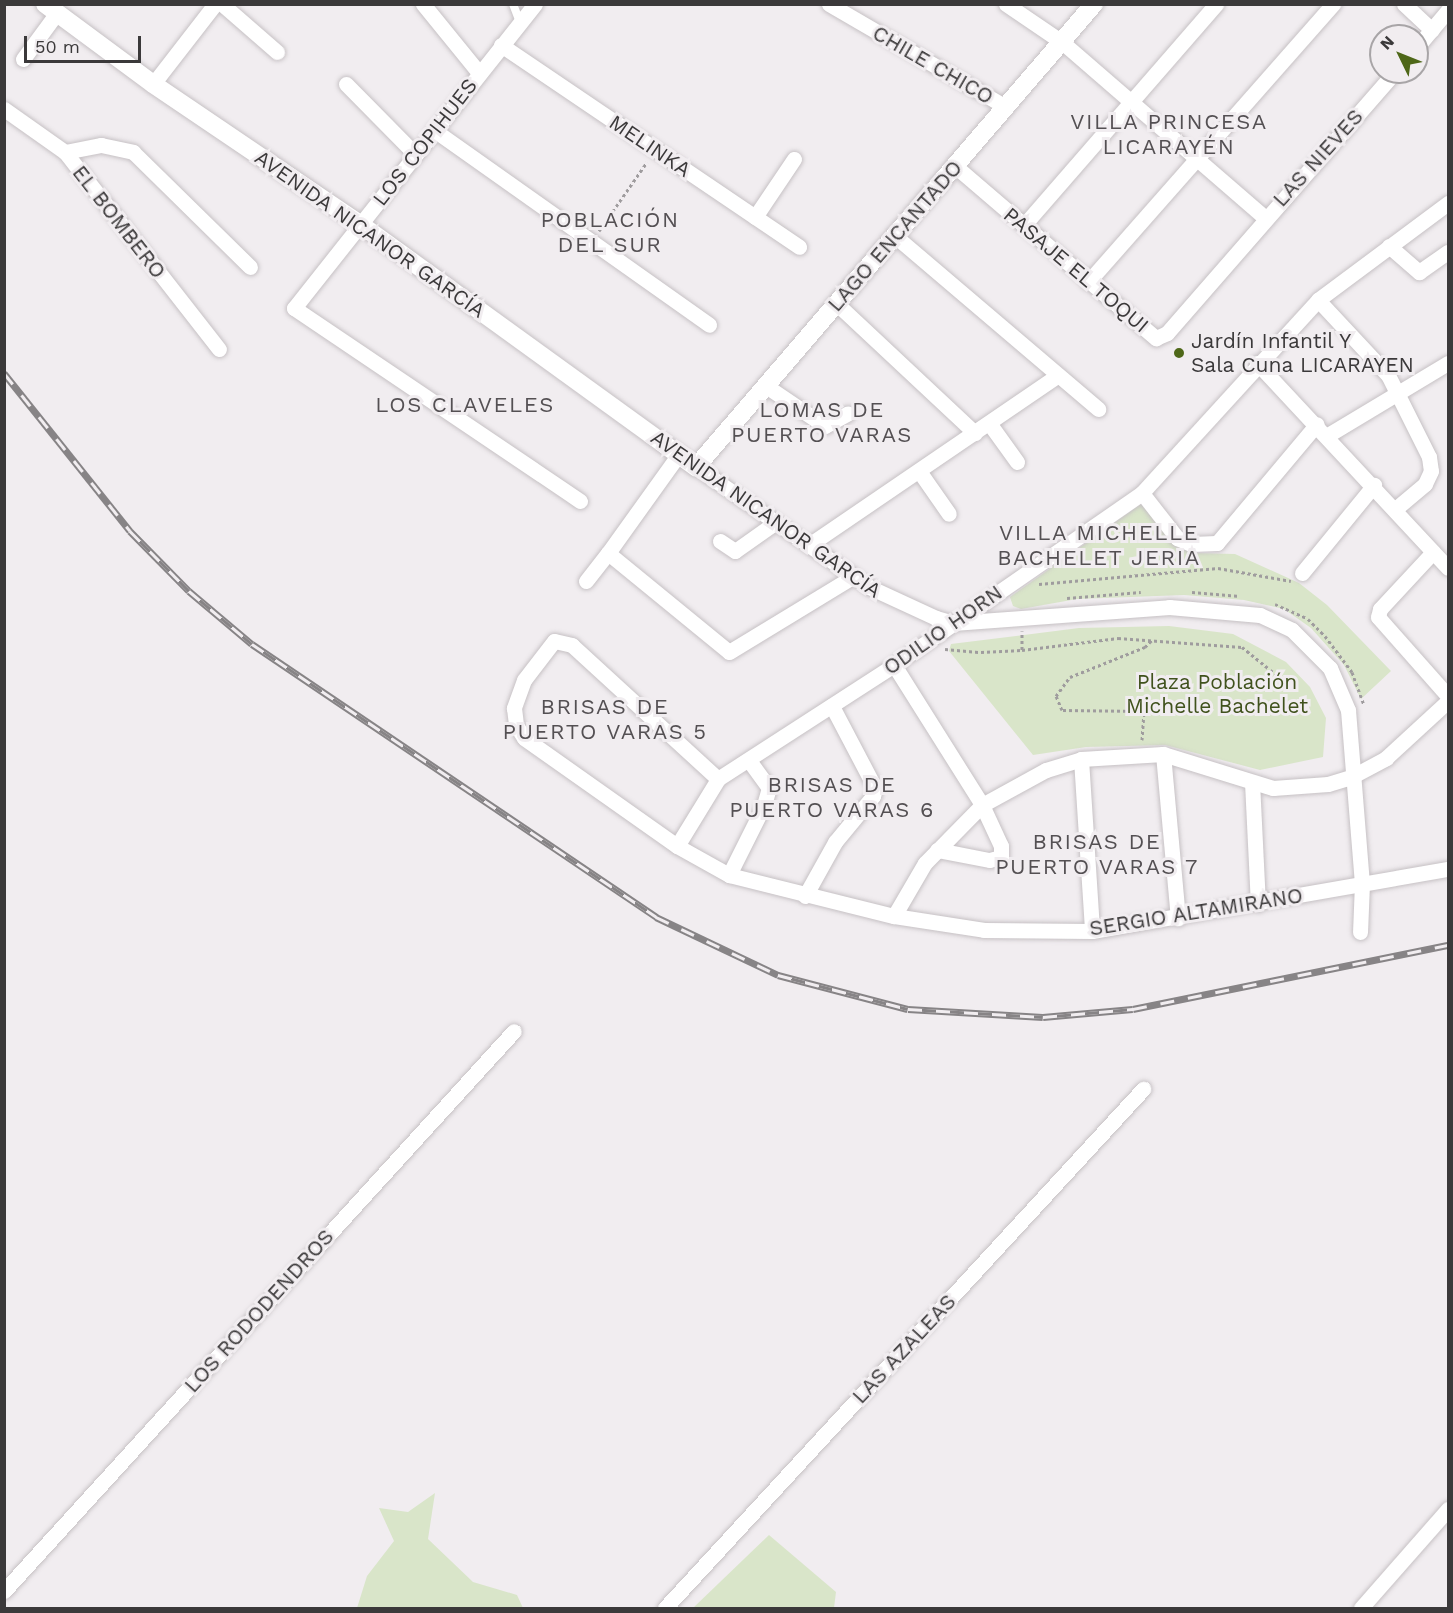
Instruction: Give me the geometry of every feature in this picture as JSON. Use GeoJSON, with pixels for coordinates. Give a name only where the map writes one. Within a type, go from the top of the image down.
{"type":"FeatureCollection","features":[{"type":"Feature","properties":{"kind":"street"},"geometry":{"type":"LineString","coordinates":[[153,84],[215,4]]}},
{"type":"Feature","properties":{"kind":"street"},"geometry":{"type":"LineString","coordinates":[[222,4],[277,52]]}},
{"type":"Feature","properties":{"kind":"street"},"geometry":{"type":"LineString","coordinates":[[423,4],[479,73]]}},
{"type":"Feature","properties":{"kind":"street","name":"LOS COPIHUES"},"geometry":{"type":"LineString","coordinates":[[535,4],[294,308],[579,501]]}},
{"type":"Feature","properties":{"kind":"street"},"geometry":{"type":"LineString","coordinates":[[1006,4],[1062,42],[1265,218]]}},
{"type":"Feature","properties":{"kind":"street","name":"LAGO ENCANTADO"},"geometry":{"type":"LineString","coordinates":[[696,467],[1094,4]]}},
{"type":"Feature","properties":{"kind":"street"},"geometry":{"type":"LineString","coordinates":[[1024,225],[1216,4]]}},
{"type":"Feature","properties":{"kind":"street"},"geometry":{"type":"LineString","coordinates":[[1088,282],[1333,4]]}},
{"type":"Feature","properties":{"kind":"street"},"geometry":{"type":"LineString","coordinates":[[1404,4],[1432,30]]}},
{"type":"Feature","properties":{"kind":"street","name":"CHILE CHICO"},"geometry":{"type":"LineString","coordinates":[[838,6],[1006,107]]}},
{"type":"Feature","properties":{"kind":"street"},"geometry":{"type":"LineString","coordinates":[[23,59],[50,9]]}},
{"type":"Feature","properties":{"kind":"street","name":"AVENIDA NICANOR GARCÍA"},"geometry":{"type":"LineString","coordinates":[[50,9],[153,84],[360,224],[696,467],[854,576],[903,606],[953,623],[1169,607],[1260,615],[1277,621],[1306,641],[1338,682],[1352,726],[1351,777],[1362,884],[1360,932]]}},
{"type":"Feature","properties":{"kind":"street"},"geometry":{"type":"LineString","coordinates":[[1429,33],[1449,10]]}},
{"type":"Feature","properties":{"kind":"street","name":"MELINKA"},"geometry":{"type":"LineString","coordinates":[[501,45],[799,247]]}},
{"type":"Feature","properties":{"kind":"street"},"geometry":{"type":"LineString","coordinates":[[346,84],[415,154]]}},
{"type":"Feature","properties":{"kind":"street","name":"LAS NIEVES"},"geometry":{"type":"LineString","coordinates":[[1265,218],[1384,84]]}},
{"type":"Feature","properties":{"kind":"street","name":"EL BOMBERO"},"geometry":{"type":"LineString","coordinates":[[4,109],[65,152],[219,349]]}},
{"type":"Feature","properties":{"kind":"street"},"geometry":{"type":"LineString","coordinates":[[434,130],[709,325]]}},
{"type":"Feature","properties":{"kind":"street"},"geometry":{"type":"LineString","coordinates":[[65,152],[101,145],[134,152],[250,267]]}},
{"type":"Feature","properties":{"kind":"street"},"geometry":{"type":"LineString","coordinates":[[755,217],[794,159]]}},
{"type":"Feature","properties":{"kind":"street","name":"PASAJE EL TOQUI"},"geometry":{"type":"LineString","coordinates":[[955,166],[1156,338],[1167,333],[1265,218]]}},
{"type":"Feature","properties":{"kind":"street","name":"ODILIO HORN"},"geometry":{"type":"LineString","coordinates":[[718,779],[894,665],[1142,492],[1257,363],[1318,300],[1449,203]]}},
{"type":"Feature","properties":{"kind":"street"},"geometry":{"type":"LineString","coordinates":[[895,236],[1098,409]]}},
{"type":"Feature","properties":{"kind":"street"},"geometry":{"type":"LineString","coordinates":[[1389,246],[1419,272],[1449,252]]}},
{"type":"Feature","properties":{"kind":"street"},"geometry":{"type":"LineString","coordinates":[[1318,300],[1388,375],[1429,457],[1431,471],[1425,484],[1396,508]]}},
{"type":"Feature","properties":{"kind":"street"},"geometry":{"type":"LineString","coordinates":[[837,304],[975,433]]}},
{"type":"Feature","properties":{"kind":"street"},"geometry":{"type":"LineString","coordinates":[[1257,363],[1328,435],[1448,567]]}},
{"type":"Feature","properties":{"kind":"street"},"geometry":{"type":"LineString","coordinates":[[1328,435],[1398,396],[1449,363]]}},
{"type":"Feature","properties":{"kind":"street"},"geometry":{"type":"LineString","coordinates":[[809,544],[1058,376]]}},
{"type":"Feature","properties":{"kind":"street"},"geometry":{"type":"LineString","coordinates":[[766,386],[825,426],[848,413]]}},
{"type":"Feature","properties":{"kind":"street"},"geometry":{"type":"LineString","coordinates":[[989,423],[1017,462]]}},
{"type":"Feature","properties":{"kind":"street"},"geometry":{"type":"LineString","coordinates":[[1142,492],[1177,538],[1191,544],[1217,543],[1317,424]]}},
{"type":"Feature","properties":{"kind":"street"},"geometry":{"type":"LineString","coordinates":[[586,581],[679,454]]}},
{"type":"Feature","properties":{"kind":"street"},"geometry":{"type":"LineString","coordinates":[[920,471],[950,514]]}},
{"type":"Feature","properties":{"kind":"street"},"geometry":{"type":"LineString","coordinates":[[1302,573],[1374,485]]}},
{"type":"Feature","properties":{"kind":"street"},"geometry":{"type":"LineString","coordinates":[[720,541],[735,551],[776,522]]}},
{"type":"Feature","properties":{"kind":"street"},"geometry":{"type":"LineString","coordinates":[[894,916],[915,877],[937,850],[982,805],[1029,778],[1081,759],[1163,754],[1273,788],[1297,788],[1351,777],[1405,744],[1449,698],[1378,617],[1380,609],[1433,552]]}},
{"type":"Feature","properties":{"kind":"street"},"geometry":{"type":"LineString","coordinates":[[608,553],[729,652],[854,576]]}},
{"type":"Feature","properties":{"kind":"street"},"geometry":{"type":"LineString","coordinates":[[997,592],[998,609],[1010,618]]}},
{"type":"Feature","properties":{"kind":"street","name":"SERGIO ALTAMIRANO"},"geometry":{"type":"LineString","coordinates":[[718,779],[572,645],[554,641],[524,680],[514,708],[516,724],[524,738],[677,846],[729,875],[805,896],[894,916],[984,930],[1092,931],[1178,918],[1449,869]]}},
{"type":"Feature","properties":{"kind":"street"},"geometry":{"type":"LineString","coordinates":[[894,665],[982,805],[1001,846],[1001,857],[988,860],[937,850]]}},
{"type":"Feature","properties":{"kind":"street"},"geometry":{"type":"LineString","coordinates":[[805,896],[835,842],[873,796],[875,788],[832,706]]}},
{"type":"Feature","properties":{"kind":"street"},"geometry":{"type":"LineString","coordinates":[[1163,754],[1178,918]]}},
{"type":"Feature","properties":{"kind":"street"},"geometry":{"type":"LineString","coordinates":[[1081,759],[1092,931]]}},
{"type":"Feature","properties":{"kind":"street"},"geometry":{"type":"LineString","coordinates":[[729,875],[764,806],[768,788],[749,760]]}},
{"type":"Feature","properties":{"kind":"street"},"geometry":{"type":"LineString","coordinates":[[677,846],[718,779]]}},
{"type":"Feature","properties":{"kind":"street"},"geometry":{"type":"LineString","coordinates":[[1252,782],[1258,904]]}},
{"type":"Feature","properties":{"kind":"street","name":"LOS RODODENDROS"},"geometry":{"type":"LineString","coordinates":[[4,1591],[514,1031]]}},
{"type":"Feature","properties":{"kind":"street","name":"LAS AZALEAS"},"geometry":{"type":"LineString","coordinates":[[665,1608],[1143,1089]]}},
{"type":"Feature","properties":{"kind":"street"},"geometry":{"type":"LineString","coordinates":[[1361,1608],[1449,1509]]}},
{"type":"Feature","properties":{"kind":"lane"},"geometry":{"type":"LineString","coordinates":[[513,4],[520,22]]}},
{"type":"Feature","properties":{"kind":"path"},"geometry":{"type":"LineString","coordinates":[[591,242],[656,150]]}},
{"type":"Feature","properties":{"kind":"path"},"geometry":{"type":"LineString","coordinates":[[1013,581],[1056,584],[1218,568],[1287,581],[1302,573]]}},
{"type":"Feature","properties":{"kind":"path"},"geometry":{"type":"LineString","coordinates":[[1056,600],[1150,592]]}},
{"type":"Feature","properties":{"kind":"path"},"geometry":{"type":"LineString","coordinates":[[1180,592],[1250,597]]}},
{"type":"Feature","properties":{"kind":"path"},"geometry":{"type":"LineString","coordinates":[[1269,602],[1298,613],[1325,636],[1353,672],[1365,718]]}},
{"type":"Feature","properties":{"kind":"path"},"geometry":{"type":"LineString","coordinates":[[924,643],[981,652],[1118,638],[1242,647],[1284,681]]}},
{"type":"Feature","properties":{"kind":"path"},"geometry":{"type":"LineString","coordinates":[[1141,754],[1144,711],[1062,710],[1056,696],[1070,677],[1145,647],[1152,640]]}},
{"type":"Feature","properties":{"kind":"green space","name":"Plaza Población Michelle Bachelet"},"geometry":{"type":"Polygon","coordinates":[[[1141,504],[1176,547],[1195,553],[1235,554],[1299,583],[1327,605],[1391,671],[1361,699],[1344,665],[1311,628],[1284,609],[1244,600],[1184,595],[1077,599],[1021,609],[1013,606],[1010,597],[1141,504]]]}},
{"type":"Feature","properties":{"kind":"green space","name":"Plaza Población Michelle Bachelet"},"geometry":{"type":"Polygon","coordinates":[[[1169,626],[1233,634],[1286,662],[1310,687],[1326,718],[1323,757],[1260,770],[1165,745],[1086,747],[1033,755],[949,651],[951,644],[1079,628],[1169,626]]]}},
{"type":"Feature","properties":{"kind":"green space"},"geometry":{"type":"Polygon","coordinates":[[[435,1493],[428,1539],[473,1582],[517,1595],[523,1608],[357,1608],[367,1576],[394,1541],[379,1508],[408,1512],[435,1493]]]}},
{"type":"Feature","properties":{"kind":"green space"},"geometry":{"type":"Polygon","coordinates":[[[769,1535],[836,1592],[834,1608],[693,1608],[769,1535]]]}},
{"type":"Feature","properties":{"kind":"railway"},"geometry":{"type":"LineString","coordinates":[[4,373],[130,531],[189,591],[252,644],[656,917],[778,975],[908,1009],[1043,1017],[1133,1009],[1448,945]]}},
{"type":"Feature","properties":{"kind":"place","name":"Jardín Infantil Y Sala Cuna LICARAYEN"},"geometry":{"type":"Point","coordinates":[1179,353]}},
{"type":"Feature","properties":{"kind":"district","name":"VILLA PRINCESA LICARAYÉN"},"geometry":{"type":"Point","coordinates":[1169,134]}},
{"type":"Feature","properties":{"kind":"district","name":"POBLACIÓN DEL SUR"},"geometry":{"type":"Point","coordinates":[610,232]}},
{"type":"Feature","properties":{"kind":"district","name":"LOS CLAVELES"},"geometry":{"type":"Point","coordinates":[465,405]}},
{"type":"Feature","properties":{"kind":"district","name":"LOMAS DE PUERTO VARAS"},"geometry":{"type":"Point","coordinates":[822,422]}},
{"type":"Feature","properties":{"kind":"district","name":"VILLA MICHELLE BACHELET JERIA"},"geometry":{"type":"Point","coordinates":[1099,544]}},
{"type":"Feature","properties":{"kind":"district","name":"BRISAS DE PUERTO VARAS 5"},"geometry":{"type":"Point","coordinates":[605,718]}},
{"type":"Feature","properties":{"kind":"district","name":"BRISAS DE PUERTO VARAS 6"},"geometry":{"type":"Point","coordinates":[832,796]}},
{"type":"Feature","properties":{"kind":"district","name":"BRISAS DE PUERTO VARAS 7"},"geometry":{"type":"Point","coordinates":[1097,854]}}]}
